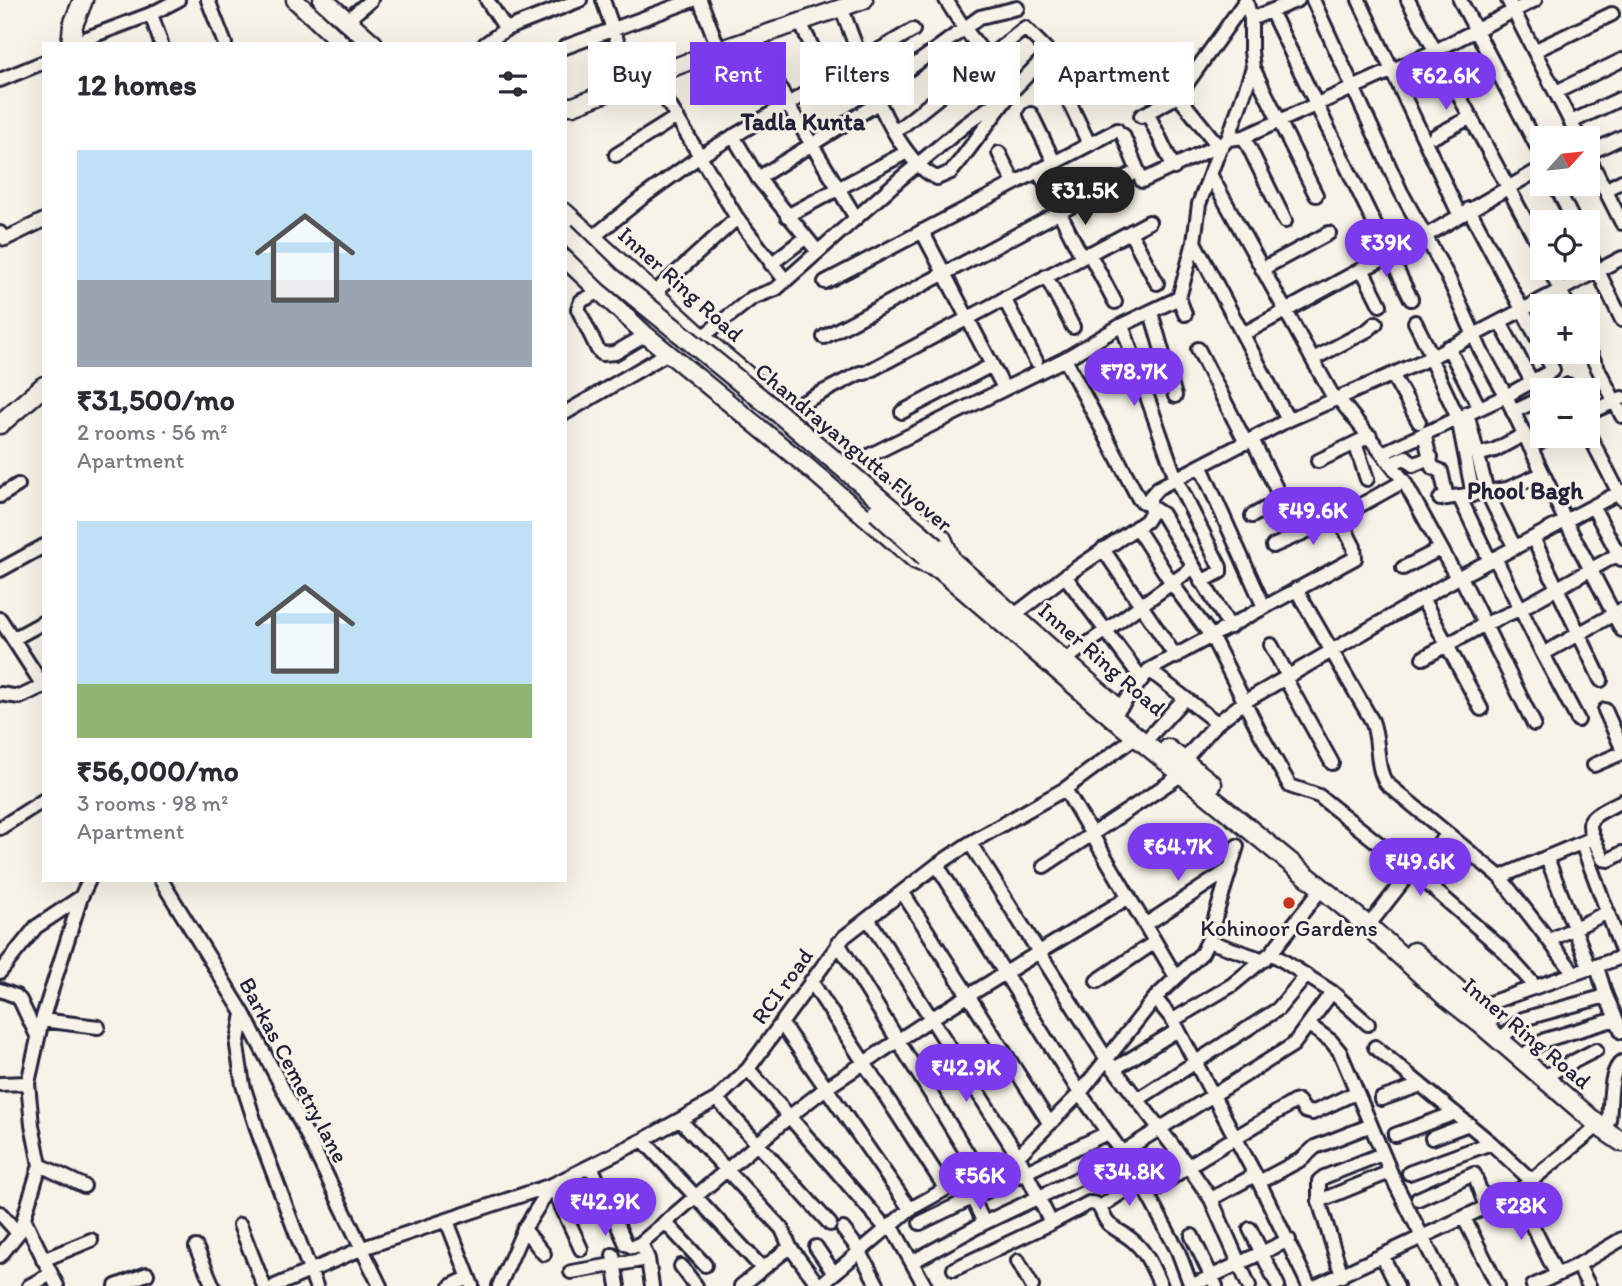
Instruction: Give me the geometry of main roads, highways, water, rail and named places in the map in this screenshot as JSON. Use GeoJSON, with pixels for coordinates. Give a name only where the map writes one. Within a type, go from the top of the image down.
{"type":"FeatureCollection","features":[{"type":"Feature","properties":{"kind":"highway"},"geometry":{"type":"LineString","coordinates":[[71,42],[73,25],[82,0]]}},
{"type":"Feature","properties":{"kind":"highway"},"geometry":{"type":"LineString","coordinates":[[309,0],[356,42]]}},
{"type":"Feature","properties":{"kind":"highway"},"geometry":{"type":"LineString","coordinates":[[323,0],[371,42]]}},
{"type":"Feature","properties":{"kind":"highway","name":"Chandrayangutta Flyover"},"geometry":{"type":"LineString","coordinates":[[580,231],[611,277],[781,415],[948,568]]}},
{"type":"Feature","properties":{"kind":"highway","name":"Chandrayangutta Flyover"},"geometry":{"type":"LineString","coordinates":[[567,249],[635,311],[931,552]]}},
{"type":"Feature","properties":{"kind":"highway"},"geometry":{"type":"LineString","coordinates":[[0,424],[42,388]]}},
{"type":"Feature","properties":{"kind":"highway","name":"Inner Ring Road"},"geometry":{"type":"LineString","coordinates":[[948,568],[1143,736],[1478,1006],[1549,1074],[1610,1124],[1622,1142]]}},
{"type":"Feature","properties":{"kind":"highway","name":"Inner Ring Road"},"geometry":{"type":"LineString","coordinates":[[1008,620],[1065,660],[1119,709],[1143,736]]}},
{"type":"Feature","properties":{"kind":"highway","name":"Inner Ring Road"},"geometry":{"type":"LineString","coordinates":[[1182,768],[1322,888],[1371,921],[1445,996],[1610,1124]]}},
{"type":"Feature","properties":{"kind":"main road"},"geometry":{"type":"LineString","coordinates":[[295,0],[340,42]]}},
{"type":"Feature","properties":{"kind":"main road"},"geometry":{"type":"LineString","coordinates":[[335,0],[382,42]]}},
{"type":"Feature","properties":{"kind":"main road"},"geometry":{"type":"LineString","coordinates":[[568,110],[719,50],[864,0]]}},
{"type":"Feature","properties":{"kind":"main road"},"geometry":{"type":"LineString","coordinates":[[567,208],[576,216],[580,231],[567,245]]}},
{"type":"Feature","properties":{"kind":"main road","name":"Inner Ring Road"},"geometry":{"type":"LineString","coordinates":[[567,215],[580,231],[653,295],[943,539],[948,568],[915,560],[810,469],[646,335],[567,261]]}},
{"type":"Feature","properties":{"kind":"place","name":"Kohinoor Gardens"},"geometry":{"type":"Point","coordinates":[1289,903]}},
{"type":"Feature","properties":{"kind":"district","name":"Tadla Kunta"},"geometry":{"type":"Point","coordinates":[803,121]}},
{"type":"Feature","properties":{"kind":"district","name":"Phool Bagh"},"geometry":{"type":"Point","coordinates":[1525,490]}}]}
